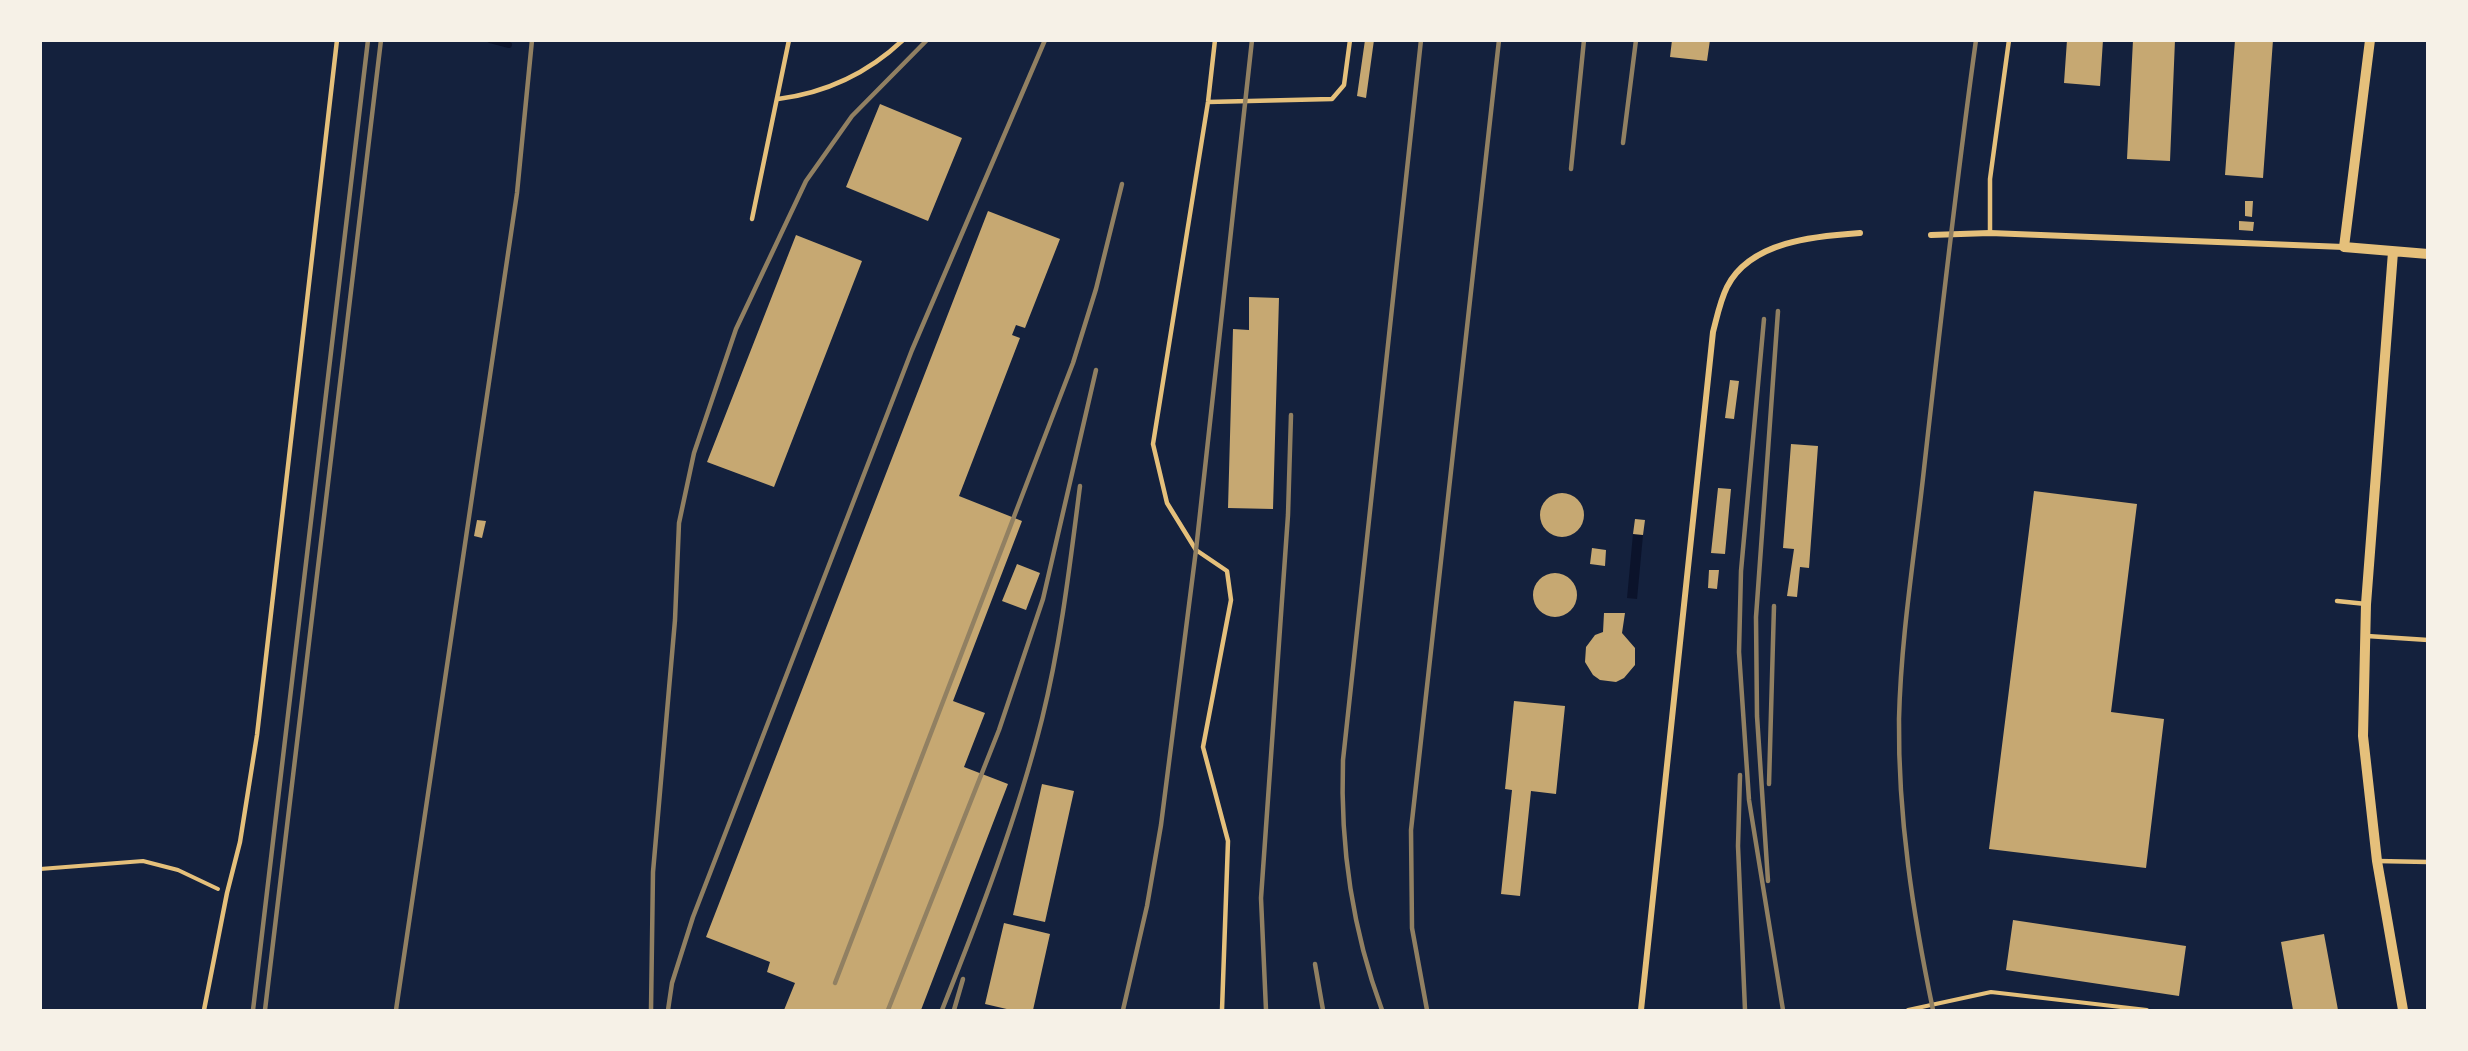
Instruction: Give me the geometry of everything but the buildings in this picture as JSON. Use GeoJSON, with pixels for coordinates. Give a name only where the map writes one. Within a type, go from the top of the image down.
{"type":"FeatureCollection","features":[{"type":"Feature","properties":{"kind":"street"},"geometry":{"type":"LineString","coordinates":[[2344,247],[2370,40]]}},
{"type":"Feature","properties":{"kind":"street"},"geometry":{"type":"LineString","coordinates":[[1931,235],[1990,233],[2256,241],[2427,254]]}},
{"type":"Feature","properties":{"kind":"street"},"geometry":{"type":"LineString","coordinates":[[1641,1011],[1712,344],[1720,304],[1728,285],[1740,270],[1758,256],[1802,240],[1860,234]]}},
{"type":"Feature","properties":{"kind":"street"},"geometry":{"type":"LineString","coordinates":[[2393,252],[2364,636],[2363,736],[2377,861],[2403,1011]]}},
{"type":"Feature","properties":{"kind":"lane"},"geometry":{"type":"LineString","coordinates":[[204,1011],[226,893],[240,842],[257,735],[337,40]]}},
{"type":"Feature","properties":{"kind":"lane"},"geometry":{"type":"LineString","coordinates":[[752,219],[789,40]]}},
{"type":"Feature","properties":{"kind":"lane"},"geometry":{"type":"LineString","coordinates":[[778,99],[802,96],[840,83],[867,67],[903,40]]}},
{"type":"Feature","properties":{"kind":"lane"},"geometry":{"type":"LineString","coordinates":[[1215,40],[1208,102],[1153,444],[1167,503],[1196,550],[1227,571],[1230,600],[1203,747],[1228,841],[1222,1011]]}},
{"type":"Feature","properties":{"kind":"lane"},"geometry":{"type":"LineString","coordinates":[[1208,102],[1332,99],[1344,85],[1350,40]]}},
{"type":"Feature","properties":{"kind":"lane"},"geometry":{"type":"LineString","coordinates":[[1990,233],[1990,179],[2009,40]]}},
{"type":"Feature","properties":{"kind":"lane"},"geometry":{"type":"LineString","coordinates":[[2337,601],[2366,604]]}},
{"type":"Feature","properties":{"kind":"lane"},"geometry":{"type":"LineString","coordinates":[[2364,636],[2427,640]]}},
{"type":"Feature","properties":{"kind":"lane"},"geometry":{"type":"LineString","coordinates":[[2377,861],[2427,862]]}},
{"type":"Feature","properties":{"kind":"path"},"geometry":{"type":"LineString","coordinates":[[40,869],[143,861],[178,870],[226,893]]}},
{"type":"Feature","properties":{"kind":"path"},"geometry":{"type":"LineString","coordinates":[[1908,1011],[1992,992],[2147,1011]]}},
{"type":"Feature","properties":{"kind":"water"},"geometry":{"type":"Polygon","coordinates":[[[1633,534],[1643,535],[1637,599],[1627,598],[1633,534]]]}},
{"type":"Feature","properties":{"kind":"waterway"},"geometry":{"type":"LineString","coordinates":[[490,40],[509,45]]}},
{"type":"Feature","properties":{"kind":"railway"},"geometry":{"type":"LineString","coordinates":[[253,1010],[368,40]]}},
{"type":"Feature","properties":{"kind":"railway"},"geometry":{"type":"LineString","coordinates":[[265,1010],[381,40]]}},
{"type":"Feature","properties":{"kind":"railway"},"geometry":{"type":"LineString","coordinates":[[396,1010],[517,193],[532,40]]}},
{"type":"Feature","properties":{"kind":"railway"},"geometry":{"type":"LineString","coordinates":[[651,1010],[653,872],[675,620],[679,523],[694,453],[736,329],[806,181],[852,116],[927,40]]}},
{"type":"Feature","properties":{"kind":"railway"},"geometry":{"type":"LineString","coordinates":[[668,1010],[672,983],[693,917],[912,350],[1045,40]]}},
{"type":"Feature","properties":{"kind":"railway"},"geometry":{"type":"LineString","coordinates":[[1123,1010],[1147,906],[1161,825],[1196,550],[1252,40]]}},
{"type":"Feature","properties":{"kind":"railway"},"geometry":{"type":"LineString","coordinates":[[1382,1010],[1363,949],[1350,887],[1344,824],[1343,760],[1421,40]]}},
{"type":"Feature","properties":{"kind":"railway"},"geometry":{"type":"LineString","coordinates":[[1427,1010],[1412,928],[1411,830],[1499,40]]}},
{"type":"Feature","properties":{"kind":"railway"},"geometry":{"type":"LineString","coordinates":[[1571,169],[1584,40]]}},
{"type":"Feature","properties":{"kind":"railway"},"geometry":{"type":"LineString","coordinates":[[1623,143],[1636,40]]}},
{"type":"Feature","properties":{"kind":"railway"},"geometry":{"type":"LineString","coordinates":[[1933,1010],[1913,902],[1904,829],[1899,756],[1900,688],[1905,625],[1942,308],[1976,40]]}},
{"type":"Feature","properties":{"kind":"railway"},"geometry":{"type":"LineString","coordinates":[[835,983],[1073,363],[1096,289],[1122,184]]}},
{"type":"Feature","properties":{"kind":"railway"},"geometry":{"type":"LineString","coordinates":[[1768,881],[1757,716],[1756,617],[1778,311]]}},
{"type":"Feature","properties":{"kind":"railway"},"geometry":{"type":"LineString","coordinates":[[1764,319],[1741,571],[1739,652],[1749,800],[1783,1010]]}},
{"type":"Feature","properties":{"kind":"railway"},"geometry":{"type":"LineString","coordinates":[[888,1010],[999,730],[1043,599],[1096,370]]}},
{"type":"Feature","properties":{"kind":"railway"},"geometry":{"type":"LineString","coordinates":[[1266,1010],[1261,898],[1288,515],[1291,415]]}},
{"type":"Feature","properties":{"kind":"railway"},"geometry":{"type":"LineString","coordinates":[[942,1010],[997,866],[1042,719],[1060,632],[1080,486]]}},
{"type":"Feature","properties":{"kind":"railway"},"geometry":{"type":"LineString","coordinates":[[1769,784],[1774,606]]}},
{"type":"Feature","properties":{"kind":"railway"},"geometry":{"type":"LineString","coordinates":[[1740,775],[1738,846],[1745,1010]]}},
{"type":"Feature","properties":{"kind":"railway"},"geometry":{"type":"LineString","coordinates":[[1315,964],[1323,1010]]}},
{"type":"Feature","properties":{"kind":"railway"},"geometry":{"type":"LineString","coordinates":[[954,1010],[963,979]]}}]}
